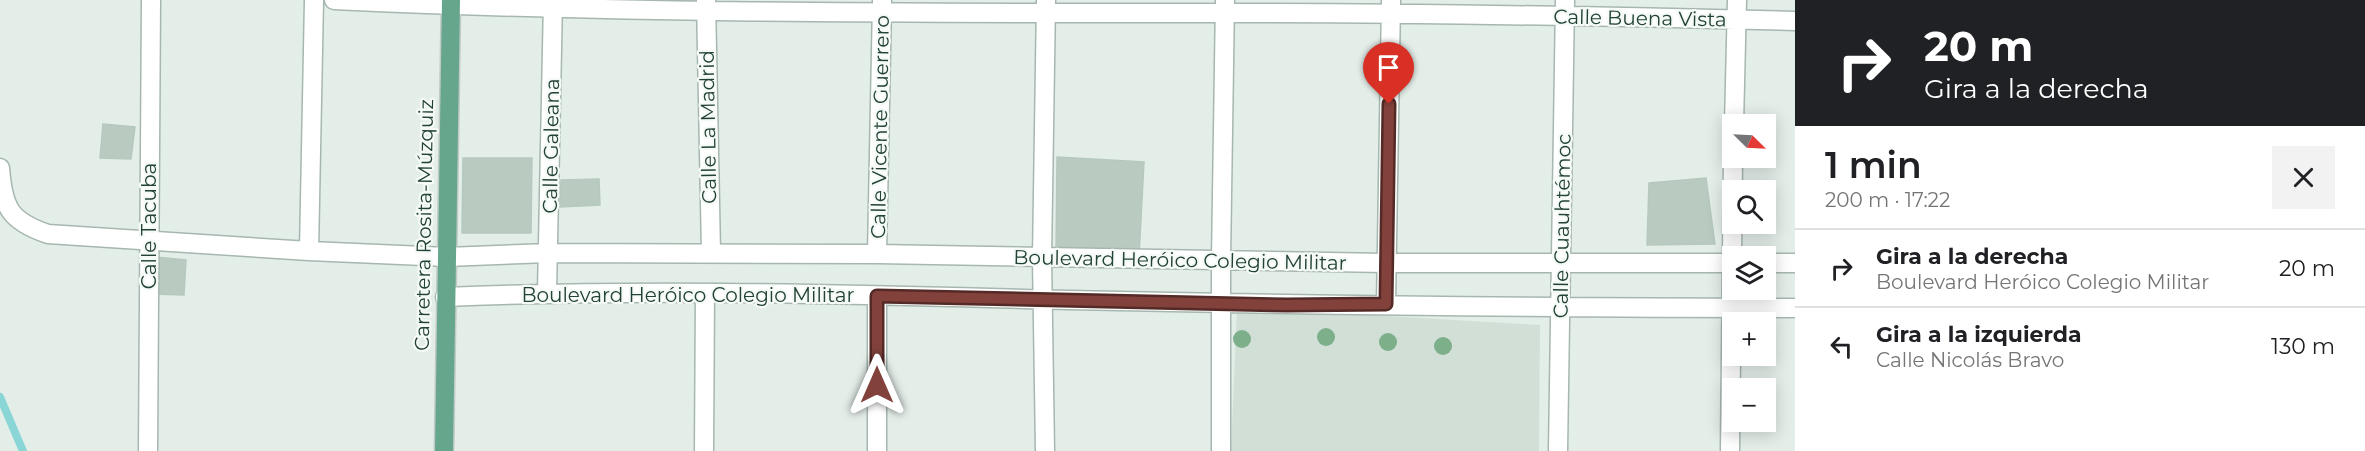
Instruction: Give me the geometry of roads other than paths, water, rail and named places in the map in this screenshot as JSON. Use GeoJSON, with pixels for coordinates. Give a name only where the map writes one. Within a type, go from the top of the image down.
{"type":"FeatureCollection","features":[{"type":"Feature","properties":{"kind":"main road","name":"Carretera Rosita-Múzquiz"},"geometry":{"type":"LineString","coordinates":[[444,451],[451,3]]}},
{"type":"Feature","properties":{"kind":"street","name":"Calle Tacuba"},"geometry":{"type":"LineString","coordinates":[[148,451],[150,0]]}},
{"type":"Feature","properties":{"kind":"street"},"geometry":{"type":"LineString","coordinates":[[309,251],[314,0]]}},
{"type":"Feature","properties":{"kind":"street","name":"Calle Buena Vista"},"geometry":{"type":"LineString","coordinates":[[334,0],[706,6],[1565,9],[1736,20],[1795,21]]}},
{"type":"Feature","properties":{"kind":"street"},"geometry":{"type":"LineString","coordinates":[[1734,114],[1737,0]]}},
{"type":"Feature","properties":{"kind":"street","name":"Calle Galeana"},"geometry":{"type":"LineString","coordinates":[[548,292],[553,4]]}},
{"type":"Feature","properties":{"kind":"street","name":"Calle La Madrid"},"geometry":{"type":"LineString","coordinates":[[706,6],[711,253]]}},
{"type":"Feature","properties":{"kind":"street","name":"Calle Vicente Guerrero"},"geometry":{"type":"LineString","coordinates":[[877,254],[882,6]]}},
{"type":"Feature","properties":{"kind":"street"},"geometry":{"type":"LineString","coordinates":[[1045,451],[1042,258],[1046,7]]}},
{"type":"Feature","properties":{"kind":"street"},"geometry":{"type":"LineString","coordinates":[[1221,451],[1224,7]]}},
{"type":"Feature","properties":{"kind":"street"},"geometry":{"type":"LineString","coordinates":[[1386,304],[1391,7]]}},
{"type":"Feature","properties":{"kind":"street","name":"Calle Cuauhtémoc"},"geometry":{"type":"LineString","coordinates":[[1558,451],[1565,9]]}},
{"type":"Feature","properties":{"kind":"street","name":"Boulevard Heróico Colegio Militar"},"geometry":{"type":"LineString","coordinates":[[0,168],[2,195],[11,214],[28,227],[48,234],[309,251],[447,256],[549,253],[711,253],[1561,264],[1722,263]]}},
{"type":"Feature","properties":{"kind":"street"},"geometry":{"type":"LineString","coordinates":[[1731,246],[1733,168]]}},
{"type":"Feature","properties":{"kind":"street"},"geometry":{"type":"LineString","coordinates":[[1776,263],[1795,263]]}},
{"type":"Feature","properties":{"kind":"street","name":"Boulevard Heróico Colegio Militar"},"geometry":{"type":"LineString","coordinates":[[445,297],[548,292],[705,293],[1221,303],[1795,308]]}},
{"type":"Feature","properties":{"kind":"street"},"geometry":{"type":"LineString","coordinates":[[704,451],[705,293]]}},
{"type":"Feature","properties":{"kind":"street"},"geometry":{"type":"LineString","coordinates":[[877,296],[877,451]]}},
{"type":"Feature","properties":{"kind":"street"},"geometry":{"type":"LineString","coordinates":[[1730,300],[1730,451]]}},
{"type":"Feature","properties":{"kind":"waterway"},"geometry":{"type":"LineString","coordinates":[[0,397],[23,451]]}}]}
